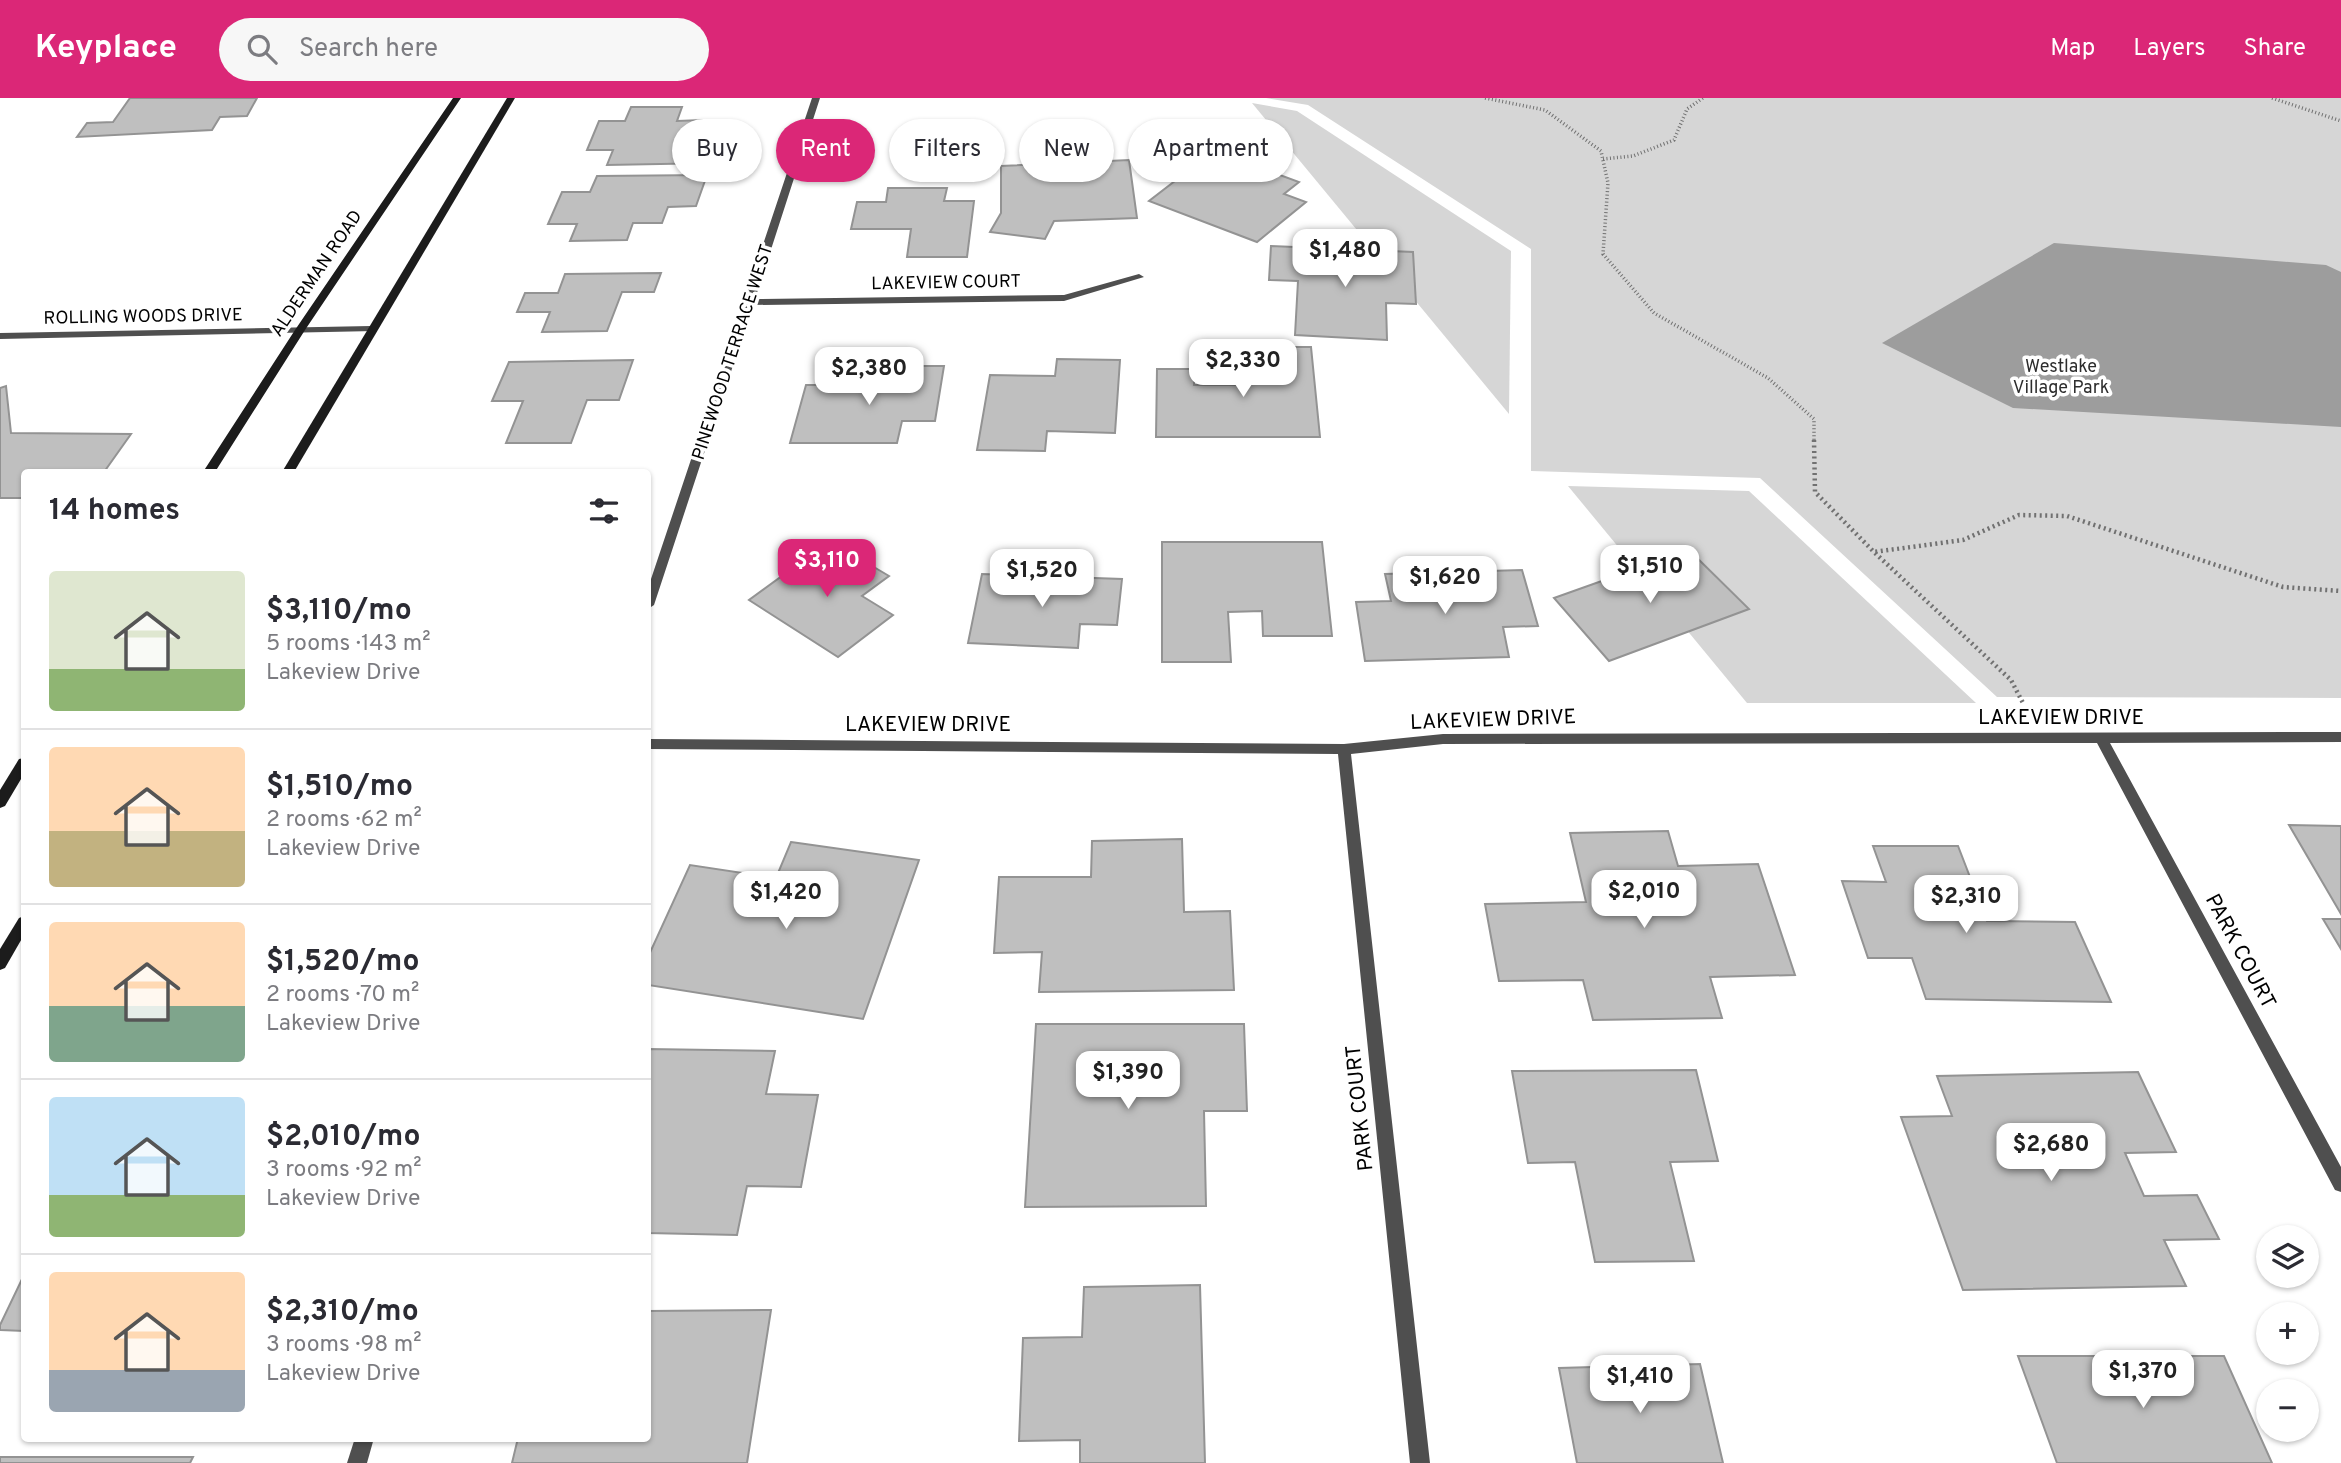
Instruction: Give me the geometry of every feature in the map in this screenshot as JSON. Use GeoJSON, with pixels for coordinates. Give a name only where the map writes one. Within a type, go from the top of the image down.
{"type":"FeatureCollection","features":[{"type":"Feature","properties":{"kind":"main road","name":"ALDERMAN ROAD"},"geometry":{"type":"LineString","coordinates":[[211,469],[300,330],[457,98]]}},
{"type":"Feature","properties":{"kind":"main road"},"geometry":{"type":"LineString","coordinates":[[290,469],[511,98]]}},
{"type":"Feature","properties":{"kind":"main road"},"geometry":{"type":"LineString","coordinates":[[0,802],[21,768]]}},
{"type":"Feature","properties":{"kind":"main road"},"geometry":{"type":"LineString","coordinates":[[0,963],[21,927]]}},
{"type":"Feature","properties":{"kind":"street","name":"PINEWOOD TERRACE WEST"},"geometry":{"type":"LineString","coordinates":[[651,596],[816,98]]}},
{"type":"Feature","properties":{"kind":"street","name":"LAKEVIEW COURT"},"geometry":{"type":"LineString","coordinates":[[750,302],[1064,298],[1139,277]]}},
{"type":"Feature","properties":{"kind":"street","name":"ROLLING WOODS DRIVE"},"geometry":{"type":"LineString","coordinates":[[0,336],[371,329]]}},
{"type":"Feature","properties":{"kind":"street","name":"LAKEVIEW DRIVE"},"geometry":{"type":"LineString","coordinates":[[651,744],[1344,749],[1443,738],[2341,737]]}},
{"type":"Feature","properties":{"kind":"street","name":"PARK COURT"},"geometry":{"type":"LineString","coordinates":[[2101,738],[2341,1184]]}},
{"type":"Feature","properties":{"kind":"street","name":"PARK COURT"},"geometry":{"type":"LineString","coordinates":[[1344,749],[1420,1463]]}},
{"type":"Feature","properties":{"kind":"street"},"geometry":{"type":"LineString","coordinates":[[357,1463],[364,1442]]}},
{"type":"Feature","properties":{"kind":"path"},"geometry":{"type":"LineString","coordinates":[[1485,98],[1545,110],[1601,151],[1608,183],[1603,254],[1654,313],[1768,378],[1814,419],[1815,492],[1874,552],[2011,680],[2042,738]]}},
{"type":"Feature","properties":{"kind":"path"},"geometry":{"type":"LineString","coordinates":[[1603,159],[1633,156],[1674,140],[1687,109],[1703,98]]}},
{"type":"Feature","properties":{"kind":"path"},"geometry":{"type":"LineString","coordinates":[[2272,98],[2341,121]]}},
{"type":"Feature","properties":{"kind":"path"},"geometry":{"type":"LineString","coordinates":[[1874,552],[1963,540],[2019,515],[2067,516],[2283,587],[2341,591]]}},
{"type":"Feature","properties":{"kind":"green space","name":"Westlake Village Park"},"geometry":{"type":"Polygon","coordinates":[[[1266,98],[2341,98],[2341,698],[1997,697],[1760,478],[1531,471],[1531,249],[1308,105],[1266,98]]]}},
{"type":"Feature","properties":{"kind":"green space"},"geometry":{"type":"Polygon","coordinates":[[[1252,103],[1297,111],[1511,251],[1509,414],[1293,153],[1293,119],[1265,119],[1252,103]]]}},
{"type":"Feature","properties":{"kind":"green space"},"geometry":{"type":"Polygon","coordinates":[[[1568,486],[1749,491],[1976,703],[1747,703],[1568,486]]]}},
{"type":"Feature","properties":{"kind":"shaded area"},"geometry":{"type":"Polygon","coordinates":[[[2054,243],[2326,265],[2341,272],[2341,427],[2013,408],[1882,343],[2054,243]]]}},
{"type":"Feature","properties":{"kind":"building"},"geometry":{"type":"Polygon","coordinates":[[[130,98],[257,98],[247,116],[220,117],[212,130],[77,137],[87,123],[113,122],[130,98]]]}},
{"type":"Feature","properties":{"kind":"building"},"geometry":{"type":"Polygon","coordinates":[[[631,107],[682,107],[678,119],[672,119],[672,164],[607,165],[613,150],[587,150],[599,121],[625,121],[631,107]]]}},
{"type":"Feature","properties":{"kind":"building"},"geometry":{"type":"Polygon","coordinates":[[[1128,160],[1128,182],[1132,182],[1137,218],[1054,221],[1045,239],[990,232],[1001,213],[1001,182],[1005,182],[1005,166],[1019,165],[1019,182],[1114,182],[1114,161],[1128,160]]]}},
{"type":"Feature","properties":{"kind":"building"},"geometry":{"type":"Polygon","coordinates":[[[672,175],[672,182],[705,182],[696,206],[668,207],[662,223],[633,223],[627,240],[570,241],[577,224],[548,224],[562,192],[590,192],[597,176],[672,175]]]}},
{"type":"Feature","properties":{"kind":"building"},"geometry":{"type":"Polygon","coordinates":[[[1293,180],[1299,182],[1284,194],[1306,202],[1257,242],[1149,201],[1174,182],[1293,182],[1293,180]]]}},
{"type":"Feature","properties":{"kind":"building"},"geometry":{"type":"Polygon","coordinates":[[[888,188],[947,188],[944,201],[974,201],[967,257],[907,257],[911,229],[851,229],[857,202],[886,202],[888,188]]]}},
{"type":"Feature","properties":{"kind":"building"},"geometry":{"type":"Polygon","coordinates":[[[1271,246],[1413,252],[1416,304],[1386,303],[1387,340],[1295,335],[1298,281],[1269,280],[1271,246]]]}},
{"type":"Feature","properties":{"kind":"building"},"geometry":{"type":"Polygon","coordinates":[[[661,273],[654,292],[622,292],[607,331],[542,332],[550,312],[517,312],[525,293],[558,293],[565,274],[661,273]]]}},
{"type":"Feature","properties":{"kind":"building"},"geometry":{"type":"Polygon","coordinates":[[[1246,347],[1311,347],[1320,437],[1156,437],[1157,369],[1195,369],[1194,385],[1247,385],[1246,347]]]}},
{"type":"Feature","properties":{"kind":"building"},"geometry":{"type":"Polygon","coordinates":[[[1057,359],[1120,360],[1115,433],[1047,431],[1045,451],[977,450],[990,375],[1055,376],[1057,359]]]}},
{"type":"Feature","properties":{"kind":"building"},"geometry":{"type":"Polygon","coordinates":[[[633,360],[619,400],[587,400],[571,443],[506,443],[523,401],[492,401],[509,362],[633,360]]]}},
{"type":"Feature","properties":{"kind":"building"},"geometry":{"type":"Polygon","coordinates":[[[879,366],[944,366],[935,421],[902,421],[897,443],[790,443],[806,385],[875,385],[879,366]]]}},
{"type":"Feature","properties":{"kind":"building"},"geometry":{"type":"Polygon","coordinates":[[[6,386],[11,433],[131,434],[106,469],[21,469],[21,498],[0,498],[0,388],[6,386]]]}},
{"type":"Feature","properties":{"kind":"building"},"geometry":{"type":"Polygon","coordinates":[[[830,541],[889,576],[862,596],[893,615],[838,657],[749,600],[830,541]]]}},
{"type":"Feature","properties":{"kind":"building"},"geometry":{"type":"Polygon","coordinates":[[[1162,542],[1322,542],[1332,636],[1263,636],[1262,611],[1228,612],[1231,662],[1162,662],[1162,542]]]}},
{"type":"Feature","properties":{"kind":"building"},"geometry":{"type":"Polygon","coordinates":[[[1689,550],[1749,609],[1609,661],[1554,598],[1689,550]]]}},
{"type":"Feature","properties":{"kind":"building"},"geometry":{"type":"Polygon","coordinates":[[[1522,570],[1538,626],[1503,627],[1509,657],[1365,661],[1356,602],[1391,601],[1385,574],[1522,570]]]}},
{"type":"Feature","properties":{"kind":"building"},"geometry":{"type":"Polygon","coordinates":[[[982,574],[1122,579],[1117,625],[1080,624],[1078,648],[968,643],[982,574]]]}},
{"type":"Feature","properties":{"kind":"building"},"geometry":{"type":"Polygon","coordinates":[[[2289,825],[2341,826],[2341,914],[2289,825]]]}},
{"type":"Feature","properties":{"kind":"building"},"geometry":{"type":"Polygon","coordinates":[[[1668,831],[1678,866],[1758,864],[1795,975],[1710,977],[1722,1018],[1593,1020],[1583,980],[1499,981],[1485,904],[1586,902],[1570,833],[1668,831]]]}},
{"type":"Feature","properties":{"kind":"building"},"geometry":{"type":"Polygon","coordinates":[[[1182,839],[1184,912],[1230,911],[1234,990],[1039,992],[1042,952],[994,953],[999,877],[1091,877],[1092,841],[1182,839]]]}},
{"type":"Feature","properties":{"kind":"building"},"geometry":{"type":"Polygon","coordinates":[[[791,842],[919,860],[863,1019],[651,985],[651,950],[690,865],[776,878],[791,842]]]}},
{"type":"Feature","properties":{"kind":"building"},"geometry":{"type":"Polygon","coordinates":[[[1873,846],[1958,846],[1987,921],[2075,922],[2111,1002],[1926,999],[1912,958],[1868,958],[1842,881],[1886,882],[1873,846]]]}},
{"type":"Feature","properties":{"kind":"building"},"geometry":{"type":"Polygon","coordinates":[[[2323,919],[2341,919],[2341,949],[2323,919]]]}},
{"type":"Feature","properties":{"kind":"building"},"geometry":{"type":"Polygon","coordinates":[[[1036,1024],[1244,1024],[1247,1111],[1204,1111],[1206,1206],[1025,1207],[1036,1024]]]}},
{"type":"Feature","properties":{"kind":"building"},"geometry":{"type":"Polygon","coordinates":[[[651,1049],[775,1051],[766,1094],[818,1095],[801,1187],[747,1186],[737,1235],[651,1233],[651,1049]]]}},
{"type":"Feature","properties":{"kind":"building"},"geometry":{"type":"Polygon","coordinates":[[[1696,1070],[1718,1161],[1670,1162],[1694,1261],[1595,1262],[1575,1162],[1528,1163],[1512,1071],[1696,1070]]]}},
{"type":"Feature","properties":{"kind":"building"},"geometry":{"type":"Polygon","coordinates":[[[2138,1072],[2176,1152],[2125,1153],[2144,1196],[2197,1195],[2219,1239],[2164,1240],[2186,1286],[1963,1290],[1901,1117],[1952,1116],[1937,1076],[2138,1072]]]}},
{"type":"Feature","properties":{"kind":"building"},"geometry":{"type":"Polygon","coordinates":[[[21,1281],[21,1331],[0,1330],[21,1281]]]}},
{"type":"Feature","properties":{"kind":"building"},"geometry":{"type":"Polygon","coordinates":[[[1200,1285],[1205,1463],[1080,1463],[1080,1440],[1019,1441],[1023,1338],[1082,1337],[1084,1287],[1200,1285]]]}},
{"type":"Feature","properties":{"kind":"building"},"geometry":{"type":"Polygon","coordinates":[[[771,1310],[747,1463],[512,1463],[517,1442],[651,1442],[651,1311],[771,1310]]]}},
{"type":"Feature","properties":{"kind":"building"},"geometry":{"type":"Polygon","coordinates":[[[2018,1356],[2224,1356],[2256,1427],[2256,1442],[2263,1442],[2272,1463],[2057,1463],[2018,1356]]]}},
{"type":"Feature","properties":{"kind":"building"},"geometry":{"type":"Polygon","coordinates":[[[1700,1364],[1723,1463],[1577,1463],[1559,1368],[1700,1364]]]}},
{"type":"Feature","properties":{"kind":"building"},"geometry":{"type":"Polygon","coordinates":[[[0,1457],[193,1457],[190,1463],[0,1463],[0,1457]]]}}]}
